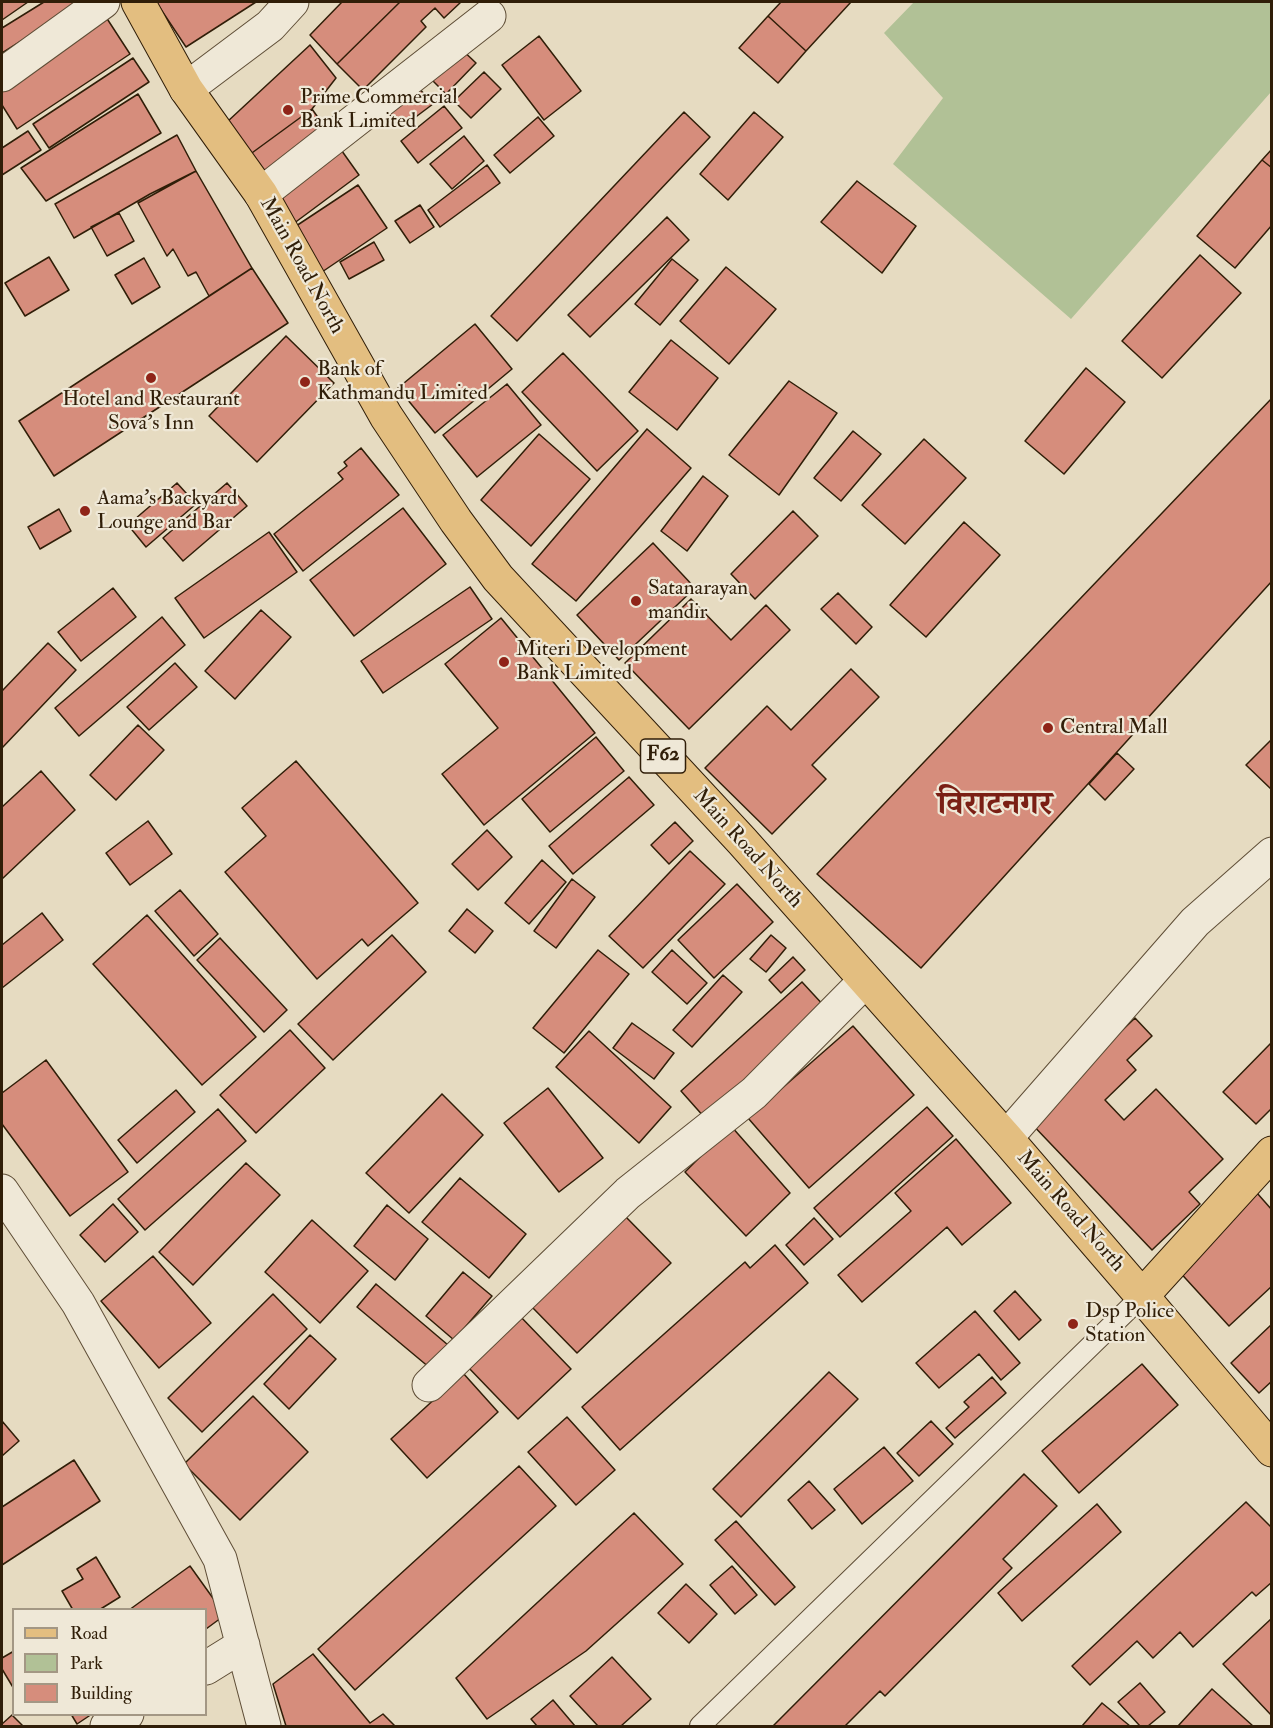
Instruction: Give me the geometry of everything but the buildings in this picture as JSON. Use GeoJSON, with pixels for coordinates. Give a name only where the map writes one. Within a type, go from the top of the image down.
{"type":"FeatureCollection","features":[{"type":"Feature","properties":{"kind":"main road","name":"Main Road North"},"geometry":{"type":"LineString","coordinates":[[138,2],[186,89],[261,194],[386,416],[456,521],[491,568],[742,842],[1006,1138],[1272,1450]]}},
{"type":"Feature","properties":{"kind":"main road"},"geometry":{"type":"LineString","coordinates":[[1142,1296],[1272,1153]]}},
{"type":"Feature","properties":{"kind":"street"},"geometry":{"type":"LineString","coordinates":[[2,75],[103,2]]}},
{"type":"Feature","properties":{"kind":"street"},"geometry":{"type":"LineString","coordinates":[[186,89],[270,26],[292,2]]}},
{"type":"Feature","properties":{"kind":"street"},"geometry":{"type":"LineString","coordinates":[[261,194],[489,16]]}},
{"type":"Feature","properties":{"kind":"street"},"geometry":{"type":"LineString","coordinates":[[1006,1138],[1194,922],[1272,854]]}},
{"type":"Feature","properties":{"kind":"street"},"geometry":{"type":"LineString","coordinates":[[429,1385],[628,1193],[754,1093],[865,981]]}},
{"type":"Feature","properties":{"kind":"street"},"geometry":{"type":"LineString","coordinates":[[2,1191],[78,1303],[220,1559],[264,1726]]}},
{"type":"Feature","properties":{"kind":"street"},"geometry":{"type":"LineString","coordinates":[[207,1667],[243,1645]]}},
{"type":"Feature","properties":{"kind":"street"},"geometry":{"type":"LineString","coordinates":[[107,1726],[124,1716]]}},
{"type":"Feature","properties":{"kind":"lane"},"geometry":{"type":"LineString","coordinates":[[700,1726],[1142,1296]]}},
{"type":"Feature","properties":{"kind":"green space"},"geometry":{"type":"Polygon","coordinates":[[[914,2],[1271,2],[1271,92],[1071,319],[893,164],[943,98],[884,33],[914,2]]]}},
{"type":"Feature","properties":{"kind":"place","name":"Prime Commercial Bank Limited"},"geometry":{"type":"Point","coordinates":[288,110]}},
{"type":"Feature","properties":{"kind":"place","name":"Hotel and Restaurant Sova's Inn"},"geometry":{"type":"Point","coordinates":[151,378]}},
{"type":"Feature","properties":{"kind":"place","name":"Bank of Kathmandu Limited"},"geometry":{"type":"Point","coordinates":[305,382]}},
{"type":"Feature","properties":{"kind":"place","name":"Aama's Backyard Lounge and Bar"},"geometry":{"type":"Point","coordinates":[85,511]}},
{"type":"Feature","properties":{"kind":"place","name":"Satanarayan mandir"},"geometry":{"type":"Point","coordinates":[636,601]}},
{"type":"Feature","properties":{"kind":"place","name":"Miteri Development Bank Limited"},"geometry":{"type":"Point","coordinates":[504,662]}},
{"type":"Feature","properties":{"kind":"place","name":"Central Mall"},"geometry":{"type":"Point","coordinates":[1048,728]}},
{"type":"Feature","properties":{"kind":"place","name":"Dsp Police Station"},"geometry":{"type":"Point","coordinates":[1073,1324]}},
{"type":"Feature","properties":{"kind":"district","name":"विराटनगर"},"geometry":{"type":"Point","coordinates":[995,807]}}]}
